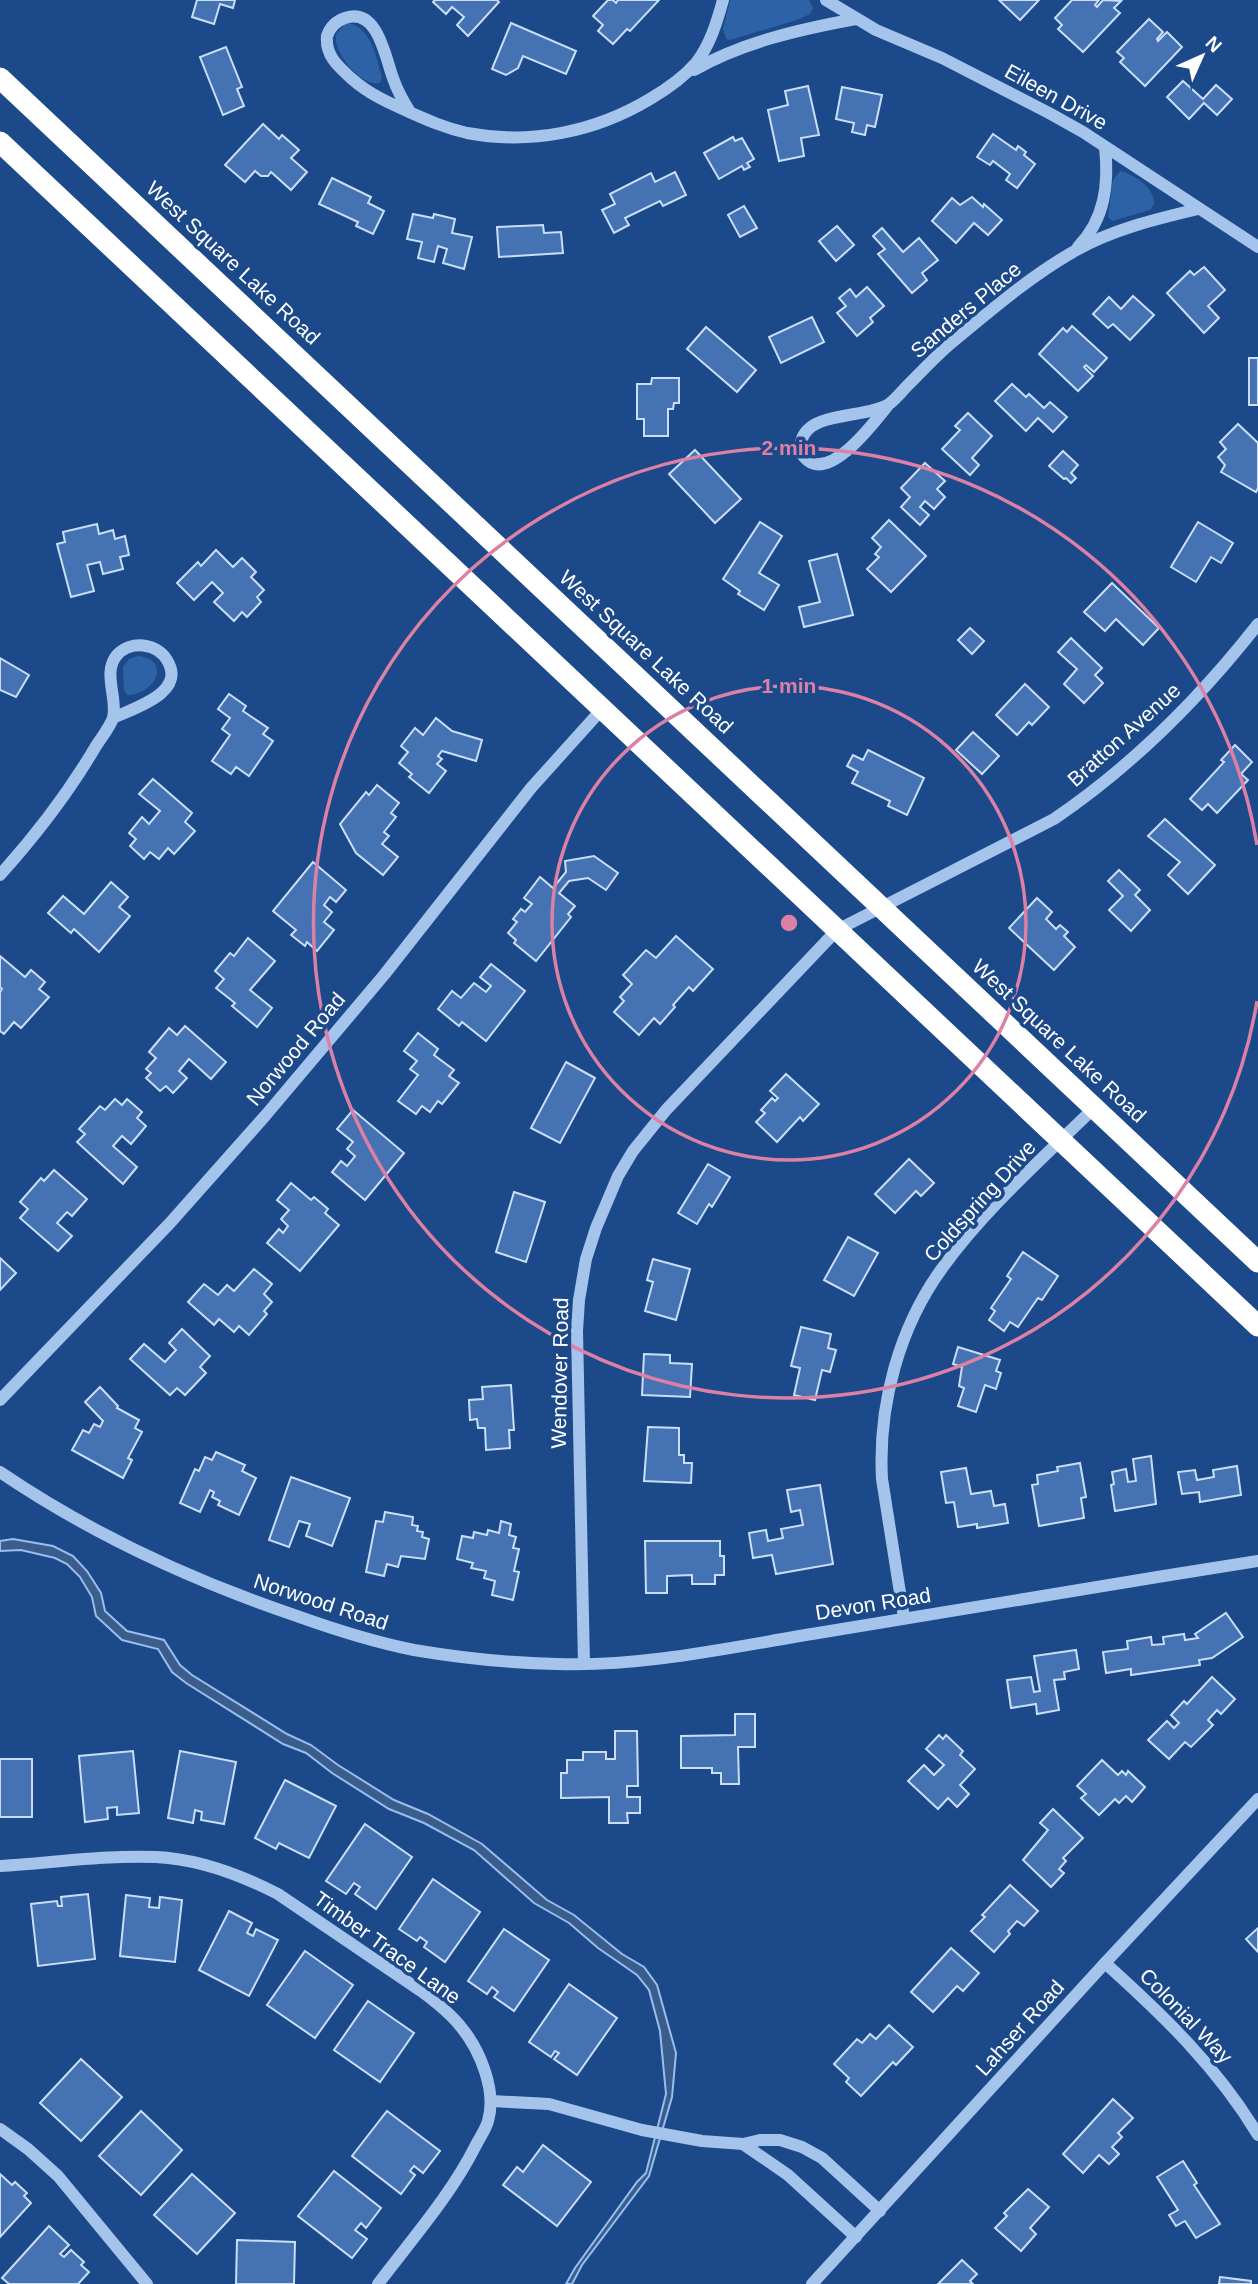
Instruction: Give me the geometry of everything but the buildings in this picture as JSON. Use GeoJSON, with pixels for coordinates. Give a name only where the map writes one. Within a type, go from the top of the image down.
{"type":"FeatureCollection","features":[{"type":"Feature","properties":{"kind":"highway","name":"West Square Lake Road"},"geometry":{"type":"LineString","coordinates":[[0,78],[1258,1262]]}},
{"type":"Feature","properties":{"kind":"highway"},"geometry":{"type":"LineString","coordinates":[[0,142],[1258,1326]]}},
{"type":"Feature","properties":{"kind":"street"},"geometry":{"type":"LineString","coordinates":[[684,76],[705,49],[723,0]]}},
{"type":"Feature","properties":{"kind":"street","name":"Eileen Drive"},"geometry":{"type":"LineString","coordinates":[[826,0],[856,19],[1004,89],[1060,119],[1258,247]]}},
{"type":"Feature","properties":{"kind":"street"},"geometry":{"type":"LineString","coordinates":[[410,112],[393,78],[374,27],[356,16],[335,23],[328,31],[326,42],[329,54],[338,67],[369,93],[433,123],[468,133],[508,138],[546,136],[614,118],[722,56],[757,43],[856,19]]}},
{"type":"Feature","properties":{"kind":"street","name":"Sanders Place"},"geometry":{"type":"LineString","coordinates":[[1074,251],[1091,231],[1101,209],[1107,178],[1105,147]]}},
{"type":"Feature","properties":{"kind":"street","name":"Sanders Place"},"geometry":{"type":"LineString","coordinates":[[889,404],[815,424],[802,439],[801,453],[808,461],[815,463],[833,461],[860,438],[889,404],[957,339],[1015,292],[1074,251],[1118,232],[1198,209]]}},
{"type":"Feature","properties":{"kind":"street","name":"Bratton Avenue"},"geometry":{"type":"LineString","coordinates":[[882,907],[1054,819],[1097,788],[1136,755],[1198,694],[1258,624]]}},
{"type":"Feature","properties":{"kind":"street"},"geometry":{"type":"LineString","coordinates":[[0,874],[62,798],[113,718],[162,694],[171,674],[168,661],[158,650],[147,645],[130,646],[117,655],[112,664],[111,679],[113,718]]}},
{"type":"Feature","properties":{"kind":"street","name":"Norwood Road"},"geometry":{"type":"LineString","coordinates":[[0,1400],[141,1254],[265,1116],[384,975],[531,788],[603,708]]}},
{"type":"Feature","properties":{"kind":"street","name":"Wendover Road"},"geometry":{"type":"LineString","coordinates":[[584,1664],[577,1331],[582,1281],[596,1228],[618,1176],[650,1129],[837,930],[882,907]]}},
{"type":"Feature","properties":{"kind":"street","name":"Coldspring Drive"},"geometry":{"type":"LineString","coordinates":[[904,1618],[881,1479],[886,1403],[901,1347],[920,1304],[947,1261],[987,1214],[1094,1108]]}},
{"type":"Feature","properties":{"kind":"street","name":"Norwood Road"},"geometry":{"type":"LineString","coordinates":[[0,1472],[61,1511],[106,1535],[229,1592],[371,1640],[492,1661]]}},
{"type":"Feature","properties":{"kind":"street","name":"Devon Road"},"geometry":{"type":"LineString","coordinates":[[492,1661],[584,1664],[681,1655],[1258,1561]]}},
{"type":"Feature","properties":{"kind":"street","name":"Lahser Road"},"geometry":{"type":"LineString","coordinates":[[812,2284],[1258,1799]]}},
{"type":"Feature","properties":{"kind":"street","name":"Timber Trace Lane"},"geometry":{"type":"LineString","coordinates":[[0,1866],[157,1857],[206,1865],[257,1883],[298,1907],[442,2007],[463,2028],[474,2048],[489,2086],[491,2101]]}},
{"type":"Feature","properties":{"kind":"street","name":"Colonial Way"},"geometry":{"type":"LineString","coordinates":[[1105,1963],[1162,2014],[1198,2052],[1225,2086],[1258,2136]]}},
{"type":"Feature","properties":{"kind":"street"},"geometry":{"type":"LineString","coordinates":[[378,2284],[464,2168],[488,2122],[491,2101],[549,2104],[642,2130],[687,2139],[743,2144],[760,2140],[780,2140],[802,2147],[822,2158],[880,2211]]}},
{"type":"Feature","properties":{"kind":"street"},"geometry":{"type":"LineString","coordinates":[[0,2129],[58,2176],[147,2284]]}},
{"type":"Feature","properties":{"kind":"street"},"geometry":{"type":"LineString","coordinates":[[743,2144],[788,2175],[856,2237]]}},
{"type":"Feature","properties":{"kind":"shaded area"},"geometry":{"type":"Polygon","coordinates":[[[730,0],[809,0],[813,8],[810,14],[797,20],[730,40],[726,39],[723,29],[730,0]]]}},
{"type":"Feature","properties":{"kind":"shaded area"},"geometry":{"type":"Polygon","coordinates":[[[349,23],[357,26],[368,37],[382,77],[380,83],[365,80],[343,59],[336,34],[349,23]]]}},
{"type":"Feature","properties":{"kind":"shaded area"},"geometry":{"type":"Polygon","coordinates":[[[1120,171],[1143,183],[1151,192],[1154,204],[1150,210],[1112,221],[1108,217],[1113,180],[1120,171]]]}},
{"type":"Feature","properties":{"kind":"shaded area"},"geometry":{"type":"Polygon","coordinates":[[[138,656],[148,658],[154,663],[156,676],[146,689],[127,695],[124,690],[123,667],[129,659],[138,656]]]}},
{"type":"Feature","properties":{"kind":"shaded area"},"geometry":{"type":"Polygon","coordinates":[[[13,1539],[53,1546],[73,1556],[87,1571],[101,1593],[105,1611],[127,1631],[164,1640],[180,1665],[192,1675],[287,1734],[311,1745],[394,1800],[428,1814],[482,1844],[547,1900],[574,1915],[622,1954],[644,1967],[657,1985],[676,2053],[672,2097],[649,2176],[582,2265],[572,2284],[566,2284],[575,2268],[646,2173],[666,2094],[660,2031],[649,1990],[637,1975],[598,1948],[569,1923],[534,1903],[474,1850],[424,1823],[389,1809],[306,1753],[283,1744],[186,1683],[172,1672],[158,1649],[122,1640],[96,1616],[92,1597],[80,1577],[67,1564],[55,1558],[21,1550],[0,1551],[0,1541],[13,1539]]]}}]}
